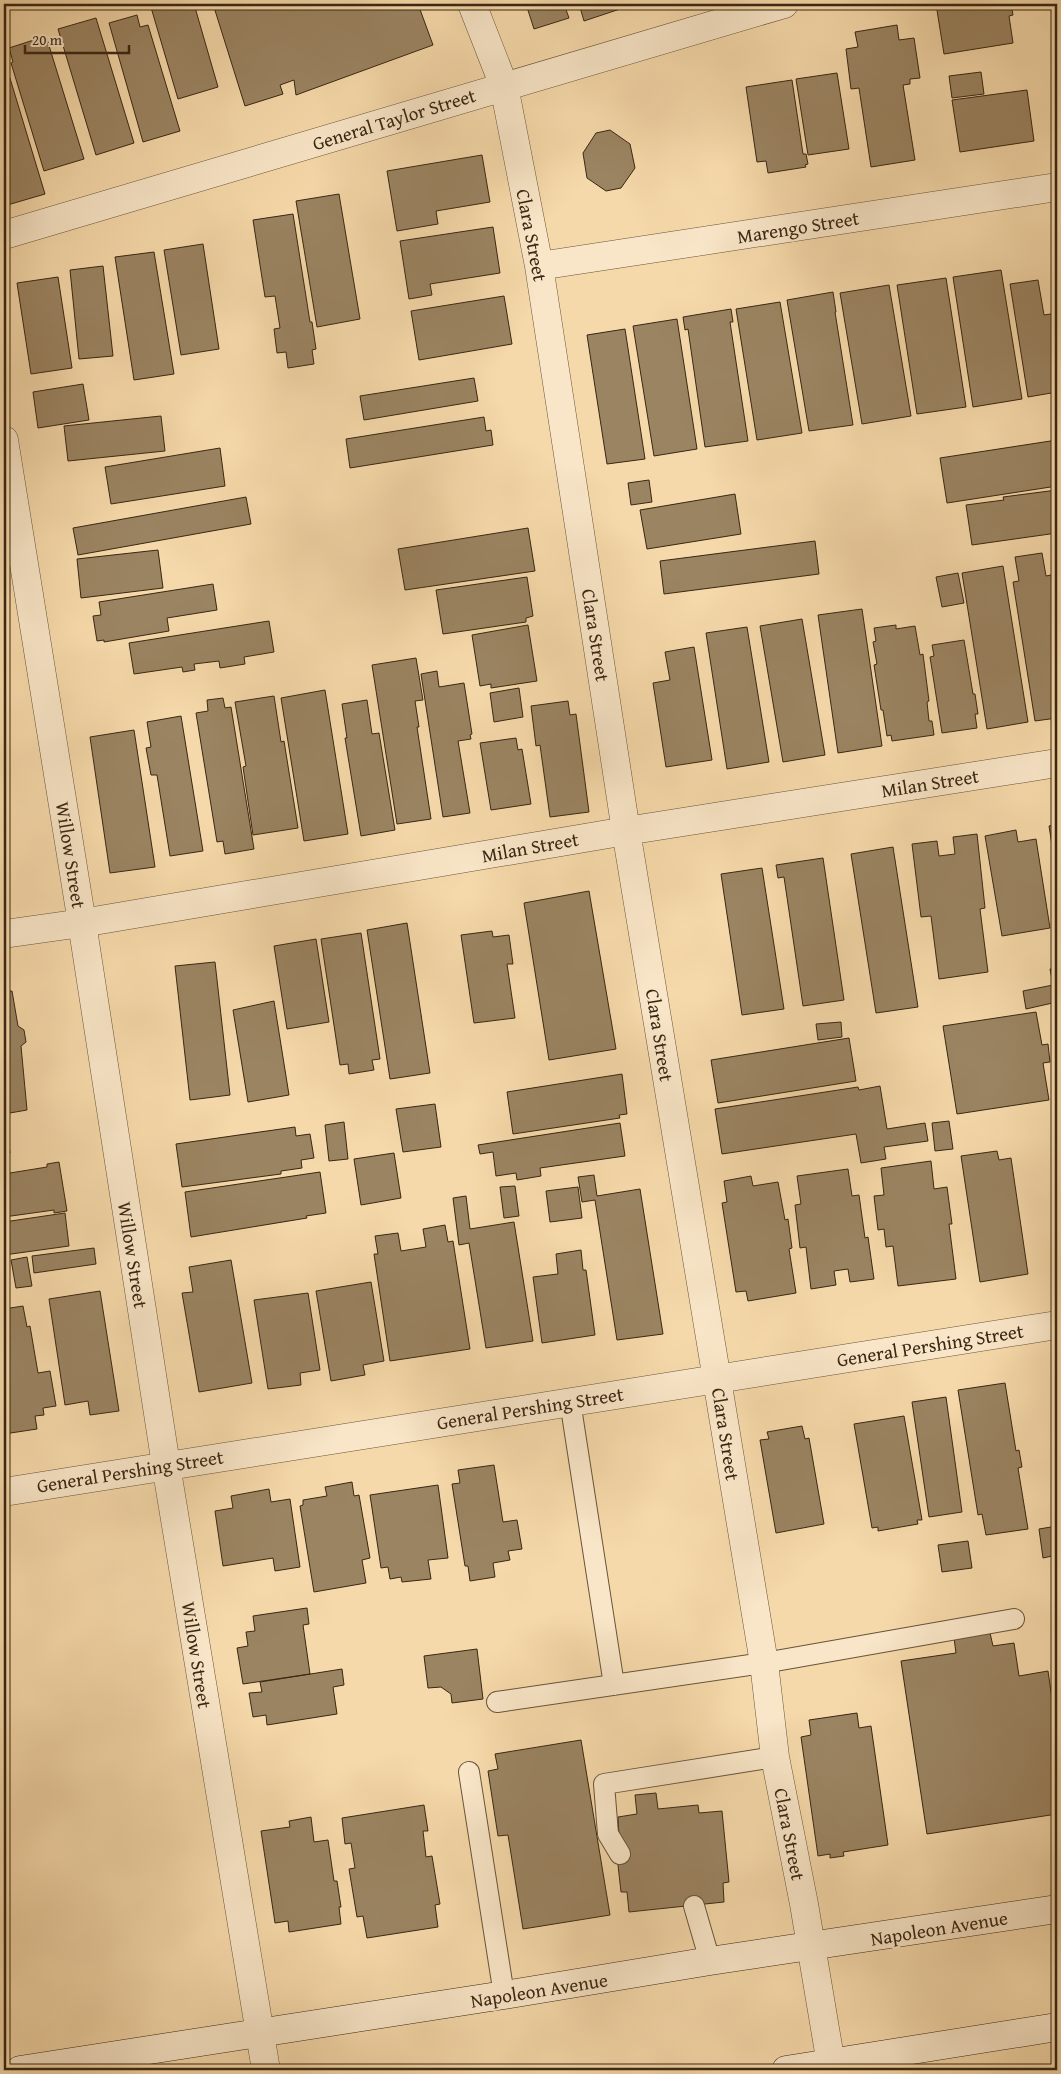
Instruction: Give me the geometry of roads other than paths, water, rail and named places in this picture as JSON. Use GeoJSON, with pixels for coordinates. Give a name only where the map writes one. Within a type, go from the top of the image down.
{"type":"FeatureCollection","features":[{"type":"Feature","properties":{"kind":"street","name":"Clara Street"},"geometry":{"type":"LineString","coordinates":[[472,4],[504,86],[539,266],[626,831],[764,1663],[775,1757],[811,1947],[831,2067]]}},
{"type":"Feature","properties":{"kind":"street","name":"General Taylor Street"},"geometry":{"type":"LineString","coordinates":[[4,235],[784,4]]}},
{"type":"Feature","properties":{"kind":"street","name":"Marengo Street"},"geometry":{"type":"LineString","coordinates":[[539,266],[1057,187]]}},
{"type":"Feature","properties":{"kind":"street","name":"Willow Street"},"geometry":{"type":"LineString","coordinates":[[4,440],[82,923],[166,1465],[266,2070]]}},
{"type":"Feature","properties":{"kind":"street","name":"Milan Street"},"geometry":{"type":"LineString","coordinates":[[4,934],[82,923],[626,831],[1057,763]]}},
{"type":"Feature","properties":{"kind":"street","name":"General Pershing Street"},"geometry":{"type":"LineString","coordinates":[[4,1492],[1057,1325]]}},
{"type":"Feature","properties":{"kind":"street","name":"Napoleon Avenue"},"geometry":{"type":"LineString","coordinates":[[20,2070],[1057,1909]]}},
{"type":"Feature","properties":{"kind":"street"},"geometry":{"type":"LineString","coordinates":[[786,2070],[831,2067],[1057,2027]]}},
{"type":"Feature","properties":{"kind":"lane"},"geometry":{"type":"LineString","coordinates":[[570,1401],[614,1685]]}},
{"type":"Feature","properties":{"kind":"lane"},"geometry":{"type":"LineString","coordinates":[[497,1702],[764,1663],[1014,1619]]}},
{"type":"Feature","properties":{"kind":"lane"},"geometry":{"type":"LineString","coordinates":[[620,1854],[608,1834],[604,1784],[775,1757]]}},
{"type":"Feature","properties":{"kind":"lane"},"geometry":{"type":"LineString","coordinates":[[469,1772],[504,1995]]}},
{"type":"Feature","properties":{"kind":"lane"},"geometry":{"type":"LineString","coordinates":[[694,1906],[710,1962]]}}]}
